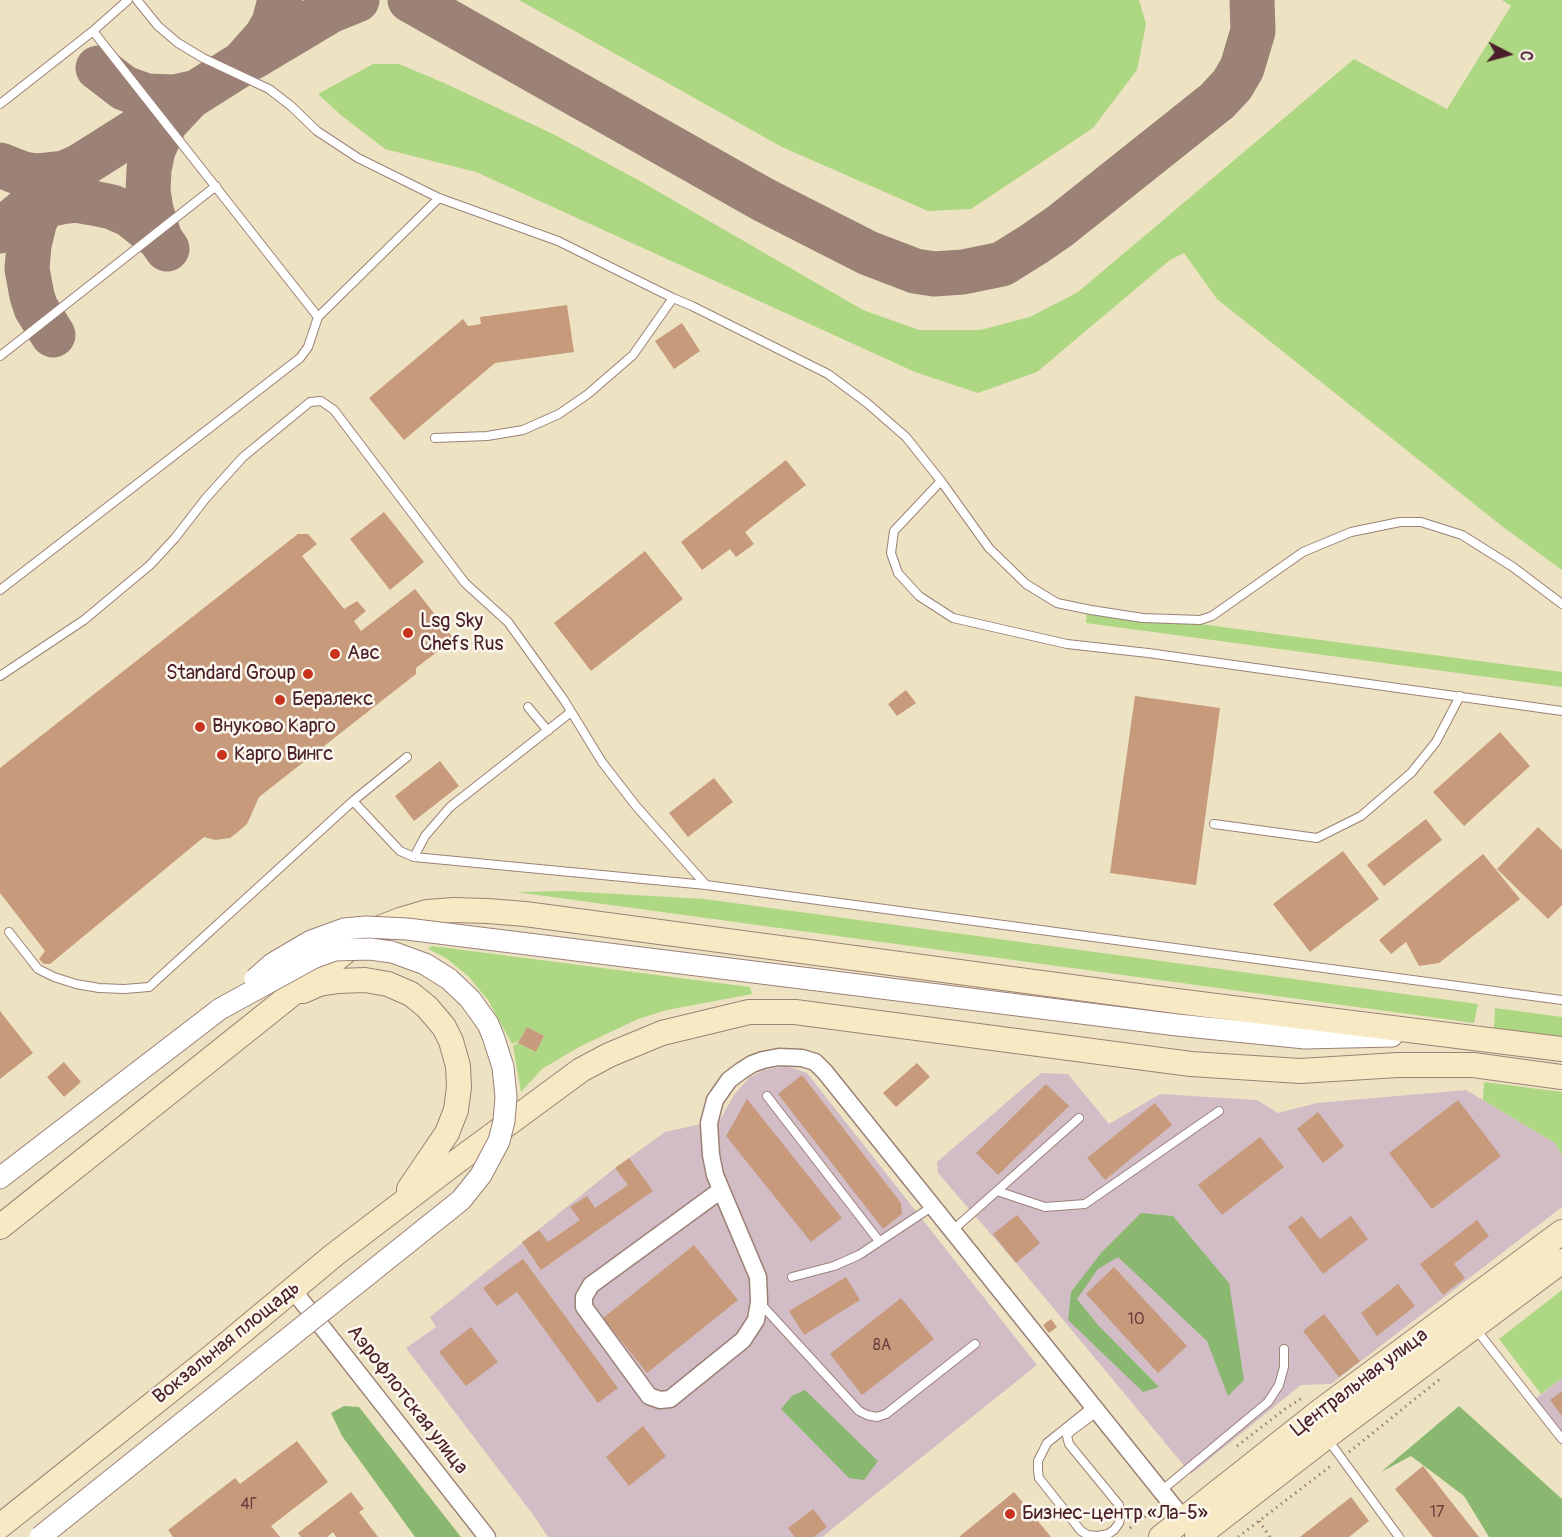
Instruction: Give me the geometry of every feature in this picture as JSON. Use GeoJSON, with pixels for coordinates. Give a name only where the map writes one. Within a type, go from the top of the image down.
{"type":"FeatureCollection","features":[{"type":"Feature","properties":{"kind":"main road"},"geometry":{"type":"LineString","coordinates":[[6,1220],[356,943],[377,929],[427,912],[466,910],[525,914],[1153,998],[1562,1049]]}},
{"type":"Feature","properties":{"kind":"main road"},"geometry":{"type":"LineString","coordinates":[[261,1017],[311,987],[338,981],[365,980],[388,984],[411,994],[427,1007],[444,1027],[451,1041],[458,1066],[459,1087],[456,1110],[447,1133],[398,1207]]}},
{"type":"Feature","properties":{"kind":"main road","name":"Вокзальная площадь"},"geometry":{"type":"LineString","coordinates":[[0,1526],[43,1494],[334,1255],[456,1162],[567,1080],[594,1063],[662,1033],[749,1012],[795,1012],[1191,1064],[1310,1071],[1454,1064],[1498,1067],[1562,1077]]}},
{"type":"Feature","properties":{"kind":"main road","name":"Центральная улица"},"geometry":{"type":"LineString","coordinates":[[1193,1531],[1319,1412],[1562,1232]]}},
{"type":"Feature","properties":{"kind":"main road","name":"Центральная улица"},"geometry":{"type":"LineString","coordinates":[[1161,1537],[1193,1531],[1326,1437],[1562,1261]]}},
{"type":"Feature","properties":{"kind":"street"},"geometry":{"type":"LineString","coordinates":[[0,1178],[220,1009],[272,964],[326,934],[344,929],[366,927],[407,929],[1177,1025],[1305,1038],[1449,1035]]}},
{"type":"Feature","properties":{"kind":"street"},"geometry":{"type":"LineString","coordinates":[[40,1537],[461,1200],[482,1175],[499,1141],[506,1097],[503,1067],[493,1036],[480,1012],[465,994],[449,979],[425,964],[381,950],[360,948],[335,950],[314,958],[220,1009]]}},
{"type":"Feature","properties":{"kind":"street"},"geometry":{"type":"LineString","coordinates":[[722,1190],[591,1285],[584,1297],[584,1307],[649,1396],[660,1400],[670,1399],[743,1341],[756,1320],[759,1302],[758,1277],[722,1190],[715,1175],[709,1138],[709,1124],[715,1100],[729,1080],[752,1064],[779,1057],[814,1062],[825,1072],[953,1230],[1193,1531]]}},
{"type":"Feature","properties":{"kind":"street","name":"Аэрофлотская улица"},"geometry":{"type":"LineString","coordinates":[[293,1290],[487,1537]]}},
{"type":"Feature","properties":{"kind":"lane"},"geometry":{"type":"LineString","coordinates":[[0,104],[93,31],[128,0]]}},
{"type":"Feature","properties":{"kind":"lane"},"geometry":{"type":"LineString","coordinates":[[137,0],[158,26],[178,43],[220,67],[269,89],[338,147],[439,198],[558,242],[828,374],[867,403],[906,437],[989,548],[1026,584],[1057,603],[1143,618],[1200,620],[1212,616],[1303,552],[1351,532],[1400,522],[1420,522],[1462,535],[1513,567],[1562,604]]}},
{"type":"Feature","properties":{"kind":"lane"},"geometry":{"type":"LineString","coordinates":[[93,31],[318,317]]}},
{"type":"Feature","properties":{"kind":"lane"},"geometry":{"type":"LineString","coordinates":[[0,356],[216,186]]}},
{"type":"Feature","properties":{"kind":"lane"},"geometry":{"type":"LineString","coordinates":[[0,590],[300,358],[308,346],[318,317],[439,198]]}},
{"type":"Feature","properties":{"kind":"lane"},"geometry":{"type":"LineString","coordinates":[[435,438],[487,436],[523,430],[559,414],[588,394],[633,355],[673,298]]}},
{"type":"Feature","properties":{"kind":"lane"},"geometry":{"type":"LineString","coordinates":[[0,676],[84,620],[150,565],[243,457],[310,402],[321,401],[334,410],[465,583],[508,622],[571,712],[602,762],[636,806],[706,885]]}},
{"type":"Feature","properties":{"kind":"lane"},"geometry":{"type":"LineString","coordinates":[[941,481],[894,531],[891,553],[898,573],[919,596],[952,618],[1067,644],[1148,653],[1562,711]]}},
{"type":"Feature","properties":{"kind":"lane"},"geometry":{"type":"LineString","coordinates":[[1214,824],[1317,838],[1361,816],[1411,773],[1436,742],[1460,696]]}},
{"type":"Feature","properties":{"kind":"lane"},"geometry":{"type":"LineString","coordinates":[[528,707],[548,731]]}},
{"type":"Feature","properties":{"kind":"lane"},"geometry":{"type":"LineString","coordinates":[[414,858],[425,836],[450,807],[571,712]]}},
{"type":"Feature","properties":{"kind":"lane"},"geometry":{"type":"LineString","coordinates":[[9,932],[38,969],[54,977],[99,988],[149,987],[353,801],[407,757]]}},
{"type":"Feature","properties":{"kind":"lane"},"geometry":{"type":"LineString","coordinates":[[353,801],[400,851],[414,858],[706,885],[1562,1000]]}},
{"type":"Feature","properties":{"kind":"lane"},"geometry":{"type":"LineString","coordinates":[[767,1096],[879,1241]]}},
{"type":"Feature","properties":{"kind":"lane"},"geometry":{"type":"LineString","coordinates":[[997,1191],[1045,1207],[1085,1204],[1219,1111]]}},
{"type":"Feature","properties":{"kind":"lane"},"geometry":{"type":"LineString","coordinates":[[953,1230],[1079,1118]]}},
{"type":"Feature","properties":{"kind":"lane"},"geometry":{"type":"LineString","coordinates":[[792,1277],[834,1266],[859,1254],[933,1206]]}},
{"type":"Feature","properties":{"kind":"lane"},"geometry":{"type":"LineString","coordinates":[[759,1302],[859,1411],[877,1417],[886,1414],[975,1344]]}},
{"type":"Feature","properties":{"kind":"lane"},"geometry":{"type":"LineString","coordinates":[[1474,1327],[1562,1439]]}},
{"type":"Feature","properties":{"kind":"lane"},"geometry":{"type":"LineString","coordinates":[[1161,1491],[1268,1402],[1279,1385],[1284,1367],[1284,1349]]}},
{"type":"Feature","properties":{"kind":"lane"},"geometry":{"type":"LineString","coordinates":[[1096,1408],[1067,1436],[1069,1444],[1119,1505],[1121,1512],[1119,1523],[1108,1534],[1098,1536],[1088,1535],[1081,1531],[1039,1478],[1038,1471],[1038,1461],[1047,1443],[1096,1408]]}},
{"type":"Feature","properties":{"kind":"lane"},"geometry":{"type":"LineString","coordinates":[[1326,1437],[1398,1537]]}},
{"type":"Feature","properties":{"kind":"path"},"geometry":{"type":"LineString","coordinates":[[1238,1537],[1441,1379]]}},
{"type":"Feature","properties":{"kind":"path"},"geometry":{"type":"LineString","coordinates":[[1259,1521],[1270,1537]]}},
{"type":"Feature","properties":{"kind":"shaded area"},"geometry":{"type":"Polygon","coordinates":[[[787,1066],[807,1073],[1037,1365],[822,1537],[548,1537],[406,1348],[436,1327],[430,1317],[615,1168],[665,1132],[720,1120],[734,1095],[749,1078],[764,1070],[787,1066]]]}},
{"type":"Feature","properties":{"kind":"shaded area"},"geometry":{"type":"Polygon","coordinates":[[[1041,1073],[1068,1074],[1109,1124],[1160,1094],[1257,1100],[1278,1113],[1317,1103],[1466,1090],[1555,1143],[1562,1155],[1562,1207],[1331,1384],[1301,1385],[1191,1474],[1016,1263],[938,1173],[937,1162],[1041,1073]]]}},
{"type":"Feature","properties":{"kind":"shaded area"},"geometry":{"type":"Polygon","coordinates":[[[1562,1378],[1562,1446],[1529,1404],[1562,1378]]]}},
{"type":"Feature","properties":{"kind":"green space"},"geometry":{"type":"Polygon","coordinates":[[[519,0],[1139,0],[1146,24],[1137,70],[1093,128],[971,209],[928,211],[782,147],[519,0]]]}},
{"type":"Feature","properties":{"kind":"green space"},"geometry":{"type":"Polygon","coordinates":[[[1502,0],[1562,0],[1562,570],[1503,527],[1217,299],[1184,253],[1170,260],[1037,372],[978,393],[915,372],[476,172],[385,149],[318,94],[373,64],[399,64],[553,134],[640,181],[863,310],[919,330],[980,330],[1030,317],[1078,292],[1354,59],[1447,109],[1511,6],[1502,0]]]}},
{"type":"Feature","properties":{"kind":"green space"},"geometry":{"type":"Polygon","coordinates":[[[1087,607],[1562,672],[1562,687],[1086,623],[1087,607]]]}},
{"type":"Feature","properties":{"kind":"green space"},"geometry":{"type":"Polygon","coordinates":[[[565,891],[704,899],[1478,1004],[1474,1023],[516,892],[565,891]]]}},
{"type":"Feature","properties":{"kind":"green space"},"geometry":{"type":"Polygon","coordinates":[[[432,946],[750,987],[752,994],[667,1010],[638,1019],[579,1047],[542,1069],[521,1092],[513,1046],[518,1043],[536,1052],[544,1036],[527,1027],[519,1041],[512,1044],[488,1000],[468,976],[446,958],[428,949],[432,946]]]}},
{"type":"Feature","properties":{"kind":"green space"},"geometry":{"type":"Polygon","coordinates":[[[1495,1008],[1562,1017],[1562,1038],[1494,1028],[1495,1008]]]}},
{"type":"Feature","properties":{"kind":"green space"},"geometry":{"type":"Polygon","coordinates":[[[1484,1082],[1562,1092],[1562,1155],[1555,1143],[1483,1100],[1484,1082]]]}},
{"type":"Feature","properties":{"kind":"green space"},"geometry":{"type":"Polygon","coordinates":[[[1141,1213],[1173,1216],[1229,1283],[1244,1380],[1228,1396],[1207,1341],[1118,1257],[1098,1269],[1077,1299],[1098,1325],[1159,1387],[1143,1392],[1068,1320],[1071,1292],[1101,1253],[1141,1213]]]}},
{"type":"Feature","properties":{"kind":"green space"},"geometry":{"type":"Polygon","coordinates":[[[1562,1290],[1562,1378],[1541,1394],[1499,1339],[1562,1290]]]}},
{"type":"Feature","properties":{"kind":"green space"},"geometry":{"type":"Polygon","coordinates":[[[805,1390],[878,1461],[864,1480],[849,1478],[781,1409],[792,1396],[805,1390]]]}},
{"type":"Feature","properties":{"kind":"green space"},"geometry":{"type":"Polygon","coordinates":[[[344,1406],[359,1407],[461,1537],[415,1537],[342,1436],[331,1413],[344,1406]]]}},
{"type":"Feature","properties":{"kind":"green space"},"geometry":{"type":"Polygon","coordinates":[[[1459,1406],[1562,1499],[1562,1537],[1489,1537],[1464,1496],[1411,1456],[1381,1472],[1459,1406]]]}},
{"type":"Feature","properties":{"kind":"building"},"geometry":{"type":"Polygon","coordinates":[[[567,305],[574,352],[495,363],[404,440],[369,398],[463,319],[468,326],[481,324],[480,317],[567,305]]]}},
{"type":"Feature","properties":{"kind":"building"},"geometry":{"type":"Polygon","coordinates":[[[682,323],[700,351],[674,369],[655,341],[682,323]]]}},
{"type":"Feature","properties":{"kind":"building"},"geometry":{"type":"Polygon","coordinates":[[[786,460],[806,485],[745,532],[754,544],[736,557],[730,549],[702,570],[681,542],[786,460]]]}},
{"type":"Feature","properties":{"kind":"building"},"geometry":{"type":"Polygon","coordinates":[[[384,512],[424,562],[390,590],[350,539],[384,512]]]}},
{"type":"Feature","properties":{"kind":"building","name":"Внуково Карго"},"geometry":{"type":"Polygon","coordinates":[[[298,534],[308,534],[317,544],[302,556],[344,609],[357,601],[366,611],[354,621],[361,631],[415,589],[454,639],[416,668],[416,674],[259,797],[247,824],[239,831],[230,838],[215,840],[204,837],[50,964],[44,964],[39,959],[45,951],[0,893],[0,768],[298,534]]]}},
{"type":"Feature","properties":{"kind":"building"},"geometry":{"type":"Polygon","coordinates":[[[645,551],[683,599],[591,671],[554,623],[645,551]]]}},
{"type":"Feature","properties":{"kind":"building"},"geometry":{"type":"Polygon","coordinates":[[[906,690],[916,703],[897,716],[888,704],[906,690]]]}},
{"type":"Feature","properties":{"kind":"building"},"geometry":{"type":"Polygon","coordinates":[[[1135,696],[1220,708],[1196,885],[1110,873],[1135,696]]]}},
{"type":"Feature","properties":{"kind":"building"},"geometry":{"type":"Polygon","coordinates":[[[1500,732],[1530,766],[1464,826],[1433,792],[1500,732]]]}},
{"type":"Feature","properties":{"kind":"building"},"geometry":{"type":"Polygon","coordinates":[[[440,761],[459,786],[414,821],[395,796],[440,761]]]}},
{"type":"Feature","properties":{"kind":"building"},"geometry":{"type":"Polygon","coordinates":[[[714,778],[733,802],[688,837],[669,813],[714,778]]]}},
{"type":"Feature","properties":{"kind":"building"},"geometry":{"type":"Polygon","coordinates":[[[1426,819],[1442,840],[1384,886],[1367,865],[1426,819]]]}},
{"type":"Feature","properties":{"kind":"building"},"geometry":{"type":"Polygon","coordinates":[[[1538,827],[1562,850],[1562,905],[1548,919],[1497,869],[1538,827]]]}},
{"type":"Feature","properties":{"kind":"building"},"geometry":{"type":"Polygon","coordinates":[[[1343,851],[1379,899],[1310,952],[1273,904],[1343,851]]]}},
{"type":"Feature","properties":{"kind":"building"},"geometry":{"type":"Polygon","coordinates":[[[1483,854],[1520,899],[1439,963],[1419,966],[1406,942],[1391,954],[1379,940],[1483,854]]]}},
{"type":"Feature","properties":{"kind":"building"},"geometry":{"type":"Polygon","coordinates":[[[0,1011],[33,1053],[0,1079],[0,1011]]]}},
{"type":"Feature","properties":{"kind":"building"},"geometry":{"type":"Polygon","coordinates":[[[527,1027],[544,1036],[536,1052],[518,1043],[527,1027]]]}},
{"type":"Feature","properties":{"kind":"building"},"geometry":{"type":"Polygon","coordinates":[[[64,1062],[81,1082],[64,1097],[47,1077],[64,1062]]]}},
{"type":"Feature","properties":{"kind":"building"},"geometry":{"type":"Polygon","coordinates":[[[917,1063],[930,1077],[896,1107],[883,1093],[917,1063]]]}},
{"type":"Feature","properties":{"kind":"building"},"geometry":{"type":"Polygon","coordinates":[[[802,1075],[901,1203],[902,1214],[883,1229],[778,1094],[802,1075]]]}},
{"type":"Feature","properties":{"kind":"building"},"geometry":{"type":"Polygon","coordinates":[[[1046,1084],[1069,1106],[998,1175],[976,1153],[1046,1084]]]}},
{"type":"Feature","properties":{"kind":"building"},"geometry":{"type":"Polygon","coordinates":[[[747,1099],[842,1218],[811,1242],[726,1136],[747,1099]]]}},
{"type":"Feature","properties":{"kind":"building"},"geometry":{"type":"Polygon","coordinates":[[[1458,1100],[1501,1156],[1432,1209],[1389,1153],[1458,1100]]]}},
{"type":"Feature","properties":{"kind":"building"},"geometry":{"type":"Polygon","coordinates":[[[1155,1103],[1172,1125],[1105,1180],[1087,1158],[1155,1103]]]}},
{"type":"Feature","properties":{"kind":"building"},"geometry":{"type":"Polygon","coordinates":[[[1318,1112],[1344,1146],[1323,1163],[1297,1129],[1318,1112]]]}},
{"type":"Feature","properties":{"kind":"building"},"geometry":{"type":"Polygon","coordinates":[[[1260,1137],[1284,1167],[1222,1215],[1198,1185],[1260,1137]]]}},
{"type":"Feature","properties":{"kind":"building"},"geometry":{"type":"Polygon","coordinates":[[[629,1158],[653,1191],[541,1270],[522,1242],[539,1230],[548,1242],[580,1220],[570,1207],[587,1196],[595,1208],[628,1185],[615,1168],[629,1158]]]}},
{"type":"Feature","properties":{"kind":"building"},"geometry":{"type":"Polygon","coordinates":[[[1017,1215],[1040,1243],[1016,1263],[993,1234],[1017,1215]]]}},
{"type":"Feature","properties":{"kind":"building"},"geometry":{"type":"Polygon","coordinates":[[[1302,1216],[1320,1239],[1351,1216],[1368,1239],[1323,1274],[1288,1227],[1302,1216]]]}},
{"type":"Feature","properties":{"kind":"building"},"geometry":{"type":"Polygon","coordinates":[[[1477,1220],[1489,1236],[1454,1264],[1465,1278],[1443,1295],[1420,1264],[1477,1220]]]}},
{"type":"Feature","properties":{"kind":"building"},"geometry":{"type":"Polygon","coordinates":[[[694,1245],[738,1300],[647,1373],[603,1318],[694,1245]]]}},
{"type":"Feature","properties":{"kind":"building"},"geometry":{"type":"Polygon","coordinates":[[[523,1259],[618,1388],[598,1403],[517,1292],[497,1306],[483,1288],[523,1259]]]}},
{"type":"Feature","properties":{"kind":"building"},"geometry":{"type":"Polygon","coordinates":[[[1114,1267],[1187,1346],[1158,1373],[1086,1294],[1114,1267]]]}},
{"type":"Feature","properties":{"kind":"building"},"geometry":{"type":"Polygon","coordinates":[[[846,1277],[860,1300],[804,1335],[789,1311],[846,1277]]]}},
{"type":"Feature","properties":{"kind":"building"},"geometry":{"type":"Polygon","coordinates":[[[1398,1284],[1415,1306],[1377,1336],[1361,1313],[1398,1284]]]}},
{"type":"Feature","properties":{"kind":"building"},"geometry":{"type":"Polygon","coordinates":[[[901,1298],[934,1339],[862,1395],[830,1354],[901,1298]]]}},
{"type":"Feature","properties":{"kind":"building"},"geometry":{"type":"Polygon","coordinates":[[[1324,1314],[1360,1361],[1339,1377],[1303,1331],[1324,1314]]]}},
{"type":"Feature","properties":{"kind":"building"},"geometry":{"type":"Polygon","coordinates":[[[1051,1319],[1057,1327],[1049,1333],[1043,1325],[1051,1319]]]}},
{"type":"Feature","properties":{"kind":"building"},"geometry":{"type":"Polygon","coordinates":[[[471,1327],[498,1362],[466,1386],[439,1352],[471,1327]]]}},
{"type":"Feature","properties":{"kind":"building"},"geometry":{"type":"Polygon","coordinates":[[[1562,1391],[1562,1416],[1550,1400],[1562,1391]]]}},
{"type":"Feature","properties":{"kind":"building"},"geometry":{"type":"Polygon","coordinates":[[[643,1426],[666,1456],[629,1486],[606,1457],[643,1426]]]}},
{"type":"Feature","properties":{"kind":"building"},"geometry":{"type":"Polygon","coordinates":[[[297,1441],[328,1482],[271,1526],[280,1537],[173,1537],[168,1530],[235,1478],[240,1484],[297,1441]]]}},
{"type":"Feature","properties":{"kind":"building"},"geometry":{"type":"Polygon","coordinates":[[[1423,1466],[1479,1537],[1433,1537],[1395,1489],[1423,1466]]]}},
{"type":"Feature","properties":{"kind":"building"},"geometry":{"type":"Polygon","coordinates":[[[351,1492],[364,1509],[359,1512],[378,1537],[336,1537],[333,1532],[327,1537],[301,1537],[298,1533],[351,1492]]]}},
{"type":"Feature","properties":{"kind":"building","name":"Бизнес-центр «Ла-5»"},"geometry":{"type":"Polygon","coordinates":[[[1014,1492],[1051,1537],[959,1537],[1014,1492]]]}},
{"type":"Feature","properties":{"kind":"building"},"geometry":{"type":"Polygon","coordinates":[[[1351,1497],[1369,1521],[1349,1537],[1300,1537],[1351,1497]]]}},
{"type":"Feature","properties":{"kind":"building"},"geometry":{"type":"Polygon","coordinates":[[[813,1509],[827,1527],[814,1537],[795,1537],[788,1528],[813,1509]]]}},
{"type":"Feature","properties":{"kind":"taxiway"},"geometry":{"type":"LineString","coordinates":[[0,231],[77,168],[243,63],[266,37],[274,23],[280,0]]}},
{"type":"Feature","properties":{"kind":"taxiway"},"geometry":{"type":"LineString","coordinates":[[253,57],[330,11],[357,0]]}},
{"type":"Feature","properties":{"kind":"taxiway"},"geometry":{"type":"LineString","coordinates":[[410,0],[764,200],[868,253],[915,271],[934,274],[963,272],[1002,264],[1060,226],[1217,101],[1232,85],[1242,68],[1253,31],[1252,0]]}},
{"type":"Feature","properties":{"kind":"taxiway"},"geometry":{"type":"LineString","coordinates":[[98,68],[124,88],[146,96],[175,97],[193,93],[165,123],[153,150],[149,169],[148,191],[151,210],[160,239],[167,249]]}},
{"type":"Feature","properties":{"kind":"taxiway"},"geometry":{"type":"LineString","coordinates":[[0,165],[23,174],[36,176],[64,173],[80,166]]}},
{"type":"Feature","properties":{"kind":"taxiway"},"geometry":{"type":"LineString","coordinates":[[52,193],[35,220],[29,245],[27,269],[36,308],[53,335]]}},
{"type":"Feature","properties":{"kind":"taxiway"},"geometry":{"type":"LineString","coordinates":[[26,213],[61,202],[76,200],[93,203],[112,207],[130,215],[160,239]]}},
{"type":"Feature","properties":{"kind":"place","name":"Lsg Sky Chefs Rus"},"geometry":{"type":"Point","coordinates":[408,633]}},
{"type":"Feature","properties":{"kind":"place","name":"Авс"},"geometry":{"type":"Point","coordinates":[335,654]}},
{"type":"Feature","properties":{"kind":"place","name":"Standard Group"},"geometry":{"type":"Point","coordinates":[308,674]}},
{"type":"Feature","properties":{"kind":"place","name":"Бералекс"},"geometry":{"type":"Point","coordinates":[280,700]}},
{"type":"Feature","properties":{"kind":"place","name":"Внуково Карго"},"geometry":{"type":"Point","coordinates":[200,727]}},
{"type":"Feature","properties":{"kind":"place","name":"Карго Вингс"},"geometry":{"type":"Point","coordinates":[222,755]}},
{"type":"Feature","properties":{"kind":"place","name":"Бизнес-центр «Ла-5»"},"geometry":{"type":"Point","coordinates":[1010,1514]}}]}
